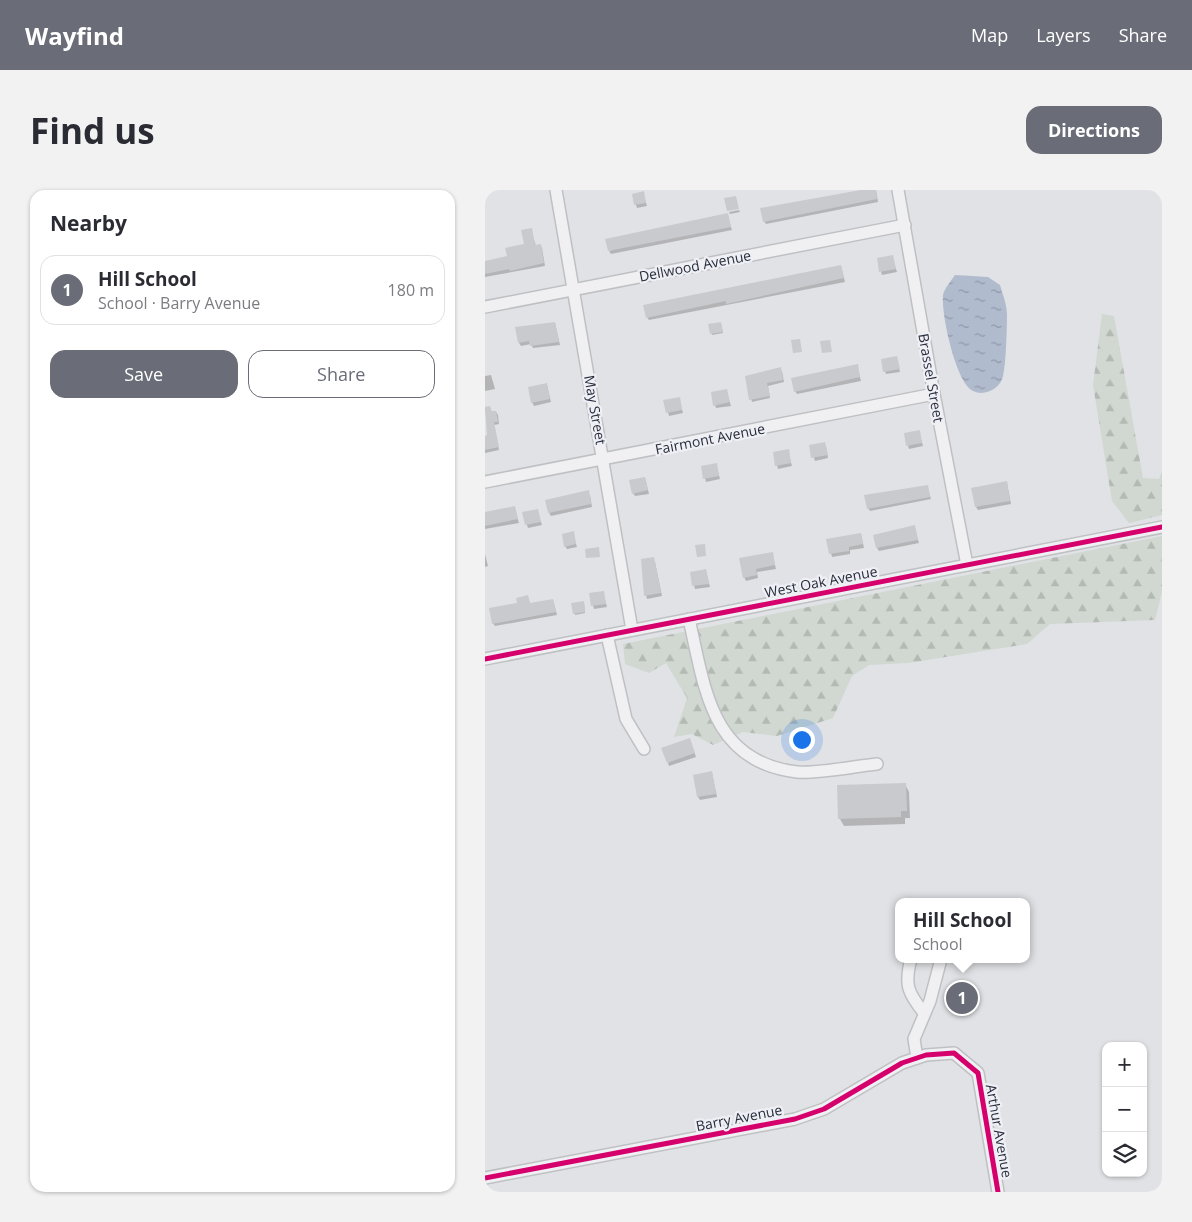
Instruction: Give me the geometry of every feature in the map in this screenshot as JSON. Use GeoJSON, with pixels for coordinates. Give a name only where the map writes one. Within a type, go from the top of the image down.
{"type":"FeatureCollection","features":[{"type":"Feature","properties":{"kind":"street","name":"May Street"},"geometry":{"type":"LineString","coordinates":[[557,190],[632,630]]}},
{"type":"Feature","properties":{"kind":"street","name":"Brassel Street"},"geometry":{"type":"LineString","coordinates":[[898,190],[934,394],[967,565]]}},
{"type":"Feature","properties":{"kind":"street","name":"Dellwood Avenue"},"geometry":{"type":"LineString","coordinates":[[485,308],[905,225]]}},
{"type":"Feature","properties":{"kind":"street","name":"Fairmont Avenue"},"geometry":{"type":"LineString","coordinates":[[485,482],[934,394]]}},
{"type":"Feature","properties":{"kind":"street","name":"West Oak Avenue"},"geometry":{"type":"LineString","coordinates":[[485,659],[1162,527]]}},
{"type":"Feature","properties":{"kind":"street"},"geometry":{"type":"LineString","coordinates":[[689,619],[707,699],[725,732],[742,752],[756,762],[798,772],[877,764]]}},
{"type":"Feature","properties":{"kind":"street"},"geometry":{"type":"LineString","coordinates":[[607,635],[626,719],[644,749]]}},
{"type":"Feature","properties":{"kind":"street"},"geometry":{"type":"LineString","coordinates":[[910,963],[907,988],[910,996],[924,1013]]}},
{"type":"Feature","properties":{"kind":"street"},"geometry":{"type":"LineString","coordinates":[[917,1058],[914,1039],[930,1001],[940,963]]}},
{"type":"Feature","properties":{"kind":"street","name":"Barry Avenue"},"geometry":{"type":"LineString","coordinates":[[485,1178],[795,1119],[824,1109],[902,1063],[926,1055],[954,1053],[978,1073]]}},
{"type":"Feature","properties":{"kind":"street","name":"Arthur Avenue"},"geometry":{"type":"LineString","coordinates":[[978,1073],[998,1192]]}},
{"type":"Feature","properties":{"kind":"green space"},"geometry":{"type":"Polygon","coordinates":[[[1102,314],[1114,316],[1143,478],[1159,479],[1162,471],[1162,515],[1129,523],[1112,501],[1093,385],[1102,314]]]}},
{"type":"Feature","properties":{"kind":"green space"},"geometry":{"type":"Polygon","coordinates":[[[1162,536],[1162,592],[1155,620],[1050,624],[1027,644],[908,663],[869,665],[852,676],[833,718],[777,736],[743,732],[713,745],[692,734],[674,737],[687,698],[666,663],[649,673],[625,664],[623,644],[1162,536]]]}},
{"type":"Feature","properties":{"kind":"water"},"geometry":{"type":"Polygon","coordinates":[[[955,275],[988,277],[1000,285],[1005,300],[1007,328],[1003,376],[996,388],[987,392],[978,393],[967,385],[961,375],[951,347],[944,317],[943,295],[955,275]]]}},
{"type":"Feature","properties":{"kind":"building"},"geometry":{"type":"Polygon","coordinates":[[[861,190],[876,190],[877,199],[763,222],[760,208],[861,190]]]}},
{"type":"Feature","properties":{"kind":"building"},"geometry":{"type":"Polygon","coordinates":[[[644,191],[646,203],[634,205],[632,194],[644,191]]]}},
{"type":"Feature","properties":{"kind":"building"},"geometry":{"type":"Polygon","coordinates":[[[736,196],[739,209],[727,211],[724,198],[736,196]]]}},
{"type":"Feature","properties":{"kind":"building"},"geometry":{"type":"Polygon","coordinates":[[[728,213],[731,227],[608,251],[605,239],[728,213]]]}},
{"type":"Feature","properties":{"kind":"building"},"geometry":{"type":"Polygon","coordinates":[[[532,228],[535,245],[541,244],[544,263],[510,271],[509,269],[485,274],[485,261],[507,256],[505,248],[524,244],[521,230],[532,228]]]}},
{"type":"Feature","properties":{"kind":"building"},"geometry":{"type":"Polygon","coordinates":[[[893,255],[896,269],[879,272],[877,258],[893,255]]]}},
{"type":"Feature","properties":{"kind":"building"},"geometry":{"type":"Polygon","coordinates":[[[841,265],[844,278],[726,304],[726,301],[646,318],[643,305],[841,265]]]}},
{"type":"Feature","properties":{"kind":"building"},"geometry":{"type":"Polygon","coordinates":[[[555,322],[559,342],[530,346],[529,341],[518,343],[515,327],[555,322]]]}},
{"type":"Feature","properties":{"kind":"building"},"geometry":{"type":"Polygon","coordinates":[[[721,322],[723,332],[710,334],[708,324],[721,322]]]}},
{"type":"Feature","properties":{"kind":"building"},"geometry":{"type":"Polygon","coordinates":[[[800,339],[802,352],[793,353],[791,340],[800,339]]]}},
{"type":"Feature","properties":{"kind":"building"},"geometry":{"type":"Polygon","coordinates":[[[830,340],[832,352],[822,353],[820,341],[830,340]]]}},
{"type":"Feature","properties":{"kind":"building"},"geometry":{"type":"Polygon","coordinates":[[[897,356],[900,369],[883,372],[881,359],[897,356]]]}},
{"type":"Feature","properties":{"kind":"building"},"geometry":{"type":"Polygon","coordinates":[[[858,364],[860,377],[794,392],[791,378],[858,364]]]}},
{"type":"Feature","properties":{"kind":"building"},"geometry":{"type":"Polygon","coordinates":[[[781,367],[783,380],[767,383],[770,396],[749,400],[745,376],[781,367]]]}},
{"type":"Feature","properties":{"kind":"building"},"geometry":{"type":"Polygon","coordinates":[[[547,383],[550,399],[531,403],[528,387],[547,383]]]}},
{"type":"Feature","properties":{"kind":"building"},"geometry":{"type":"Polygon","coordinates":[[[727,389],[730,402],[713,406],[711,392],[727,389]]]}},
{"type":"Feature","properties":{"kind":"building"},"geometry":{"type":"Polygon","coordinates":[[[680,397],[682,410],[666,413],[663,400],[680,397]]]}},
{"type":"Feature","properties":{"kind":"building"},"geometry":{"type":"Polygon","coordinates":[[[490,406],[491,411],[496,411],[498,422],[494,422],[499,447],[485,450],[485,436],[487,435],[485,407],[490,406]]]}},
{"type":"Feature","properties":{"kind":"building"},"geometry":{"type":"Polygon","coordinates":[[[920,430],[922,443],[906,446],[904,433],[920,430]]]}},
{"type":"Feature","properties":{"kind":"building"},"geometry":{"type":"Polygon","coordinates":[[[825,442],[828,455],[811,458],[809,445],[825,442]]]}},
{"type":"Feature","properties":{"kind":"building"},"geometry":{"type":"Polygon","coordinates":[[[789,449],[791,463],[775,466],[773,452],[789,449]]]}},
{"type":"Feature","properties":{"kind":"building"},"geometry":{"type":"Polygon","coordinates":[[[717,463],[719,476],[703,479],[701,466],[717,463]]]}},
{"type":"Feature","properties":{"kind":"building"},"geometry":{"type":"Polygon","coordinates":[[[645,477],[648,490],[632,494],[629,480],[645,477]]]}},
{"type":"Feature","properties":{"kind":"building"},"geometry":{"type":"Polygon","coordinates":[[[1007,481],[1010,501],[975,507],[971,488],[1007,481]]]}},
{"type":"Feature","properties":{"kind":"building"},"geometry":{"type":"Polygon","coordinates":[[[928,485],[930,497],[867,509],[864,495],[928,485]]]}},
{"type":"Feature","properties":{"kind":"building"},"geometry":{"type":"Polygon","coordinates":[[[589,490],[591,504],[548,513],[545,500],[589,490]]]}},
{"type":"Feature","properties":{"kind":"building"},"geometry":{"type":"Polygon","coordinates":[[[515,506],[518,519],[485,526],[485,512],[515,506]]]}},
{"type":"Feature","properties":{"kind":"building"},"geometry":{"type":"Polygon","coordinates":[[[538,509],[541,522],[525,525],[522,512],[538,509]]]}},
{"type":"Feature","properties":{"kind":"building"},"geometry":{"type":"Polygon","coordinates":[[[915,525],[918,540],[876,548],[873,535],[915,525]]]}},
{"type":"Feature","properties":{"kind":"building"},"geometry":{"type":"Polygon","coordinates":[[[574,531],[576,544],[564,547],[562,534],[574,531]]]}},
{"type":"Feature","properties":{"kind":"building"},"geometry":{"type":"Polygon","coordinates":[[[861,533],[863,544],[849,547],[849,551],[829,554],[826,539],[861,533]]]}},
{"type":"Feature","properties":{"kind":"building"},"geometry":{"type":"Polygon","coordinates":[[[705,544],[706,556],[697,557],[695,545],[705,544]]]}},
{"type":"Feature","properties":{"kind":"building"},"geometry":{"type":"Polygon","coordinates":[[[599,547],[600,557],[586,558],[585,549],[599,547]]]}},
{"type":"Feature","properties":{"kind":"building"},"geometry":{"type":"Polygon","coordinates":[[[773,552],[775,565],[756,569],[757,575],[743,578],[739,558],[773,552]]]}},
{"type":"Feature","properties":{"kind":"building"},"geometry":{"type":"Polygon","coordinates":[[[654,557],[661,593],[644,596],[641,559],[654,557]]]}},
{"type":"Feature","properties":{"kind":"building"},"geometry":{"type":"Polygon","coordinates":[[[706,569],[709,584],[692,586],[690,572],[706,569]]]}},
{"type":"Feature","properties":{"kind":"building"},"geometry":{"type":"Polygon","coordinates":[[[604,591],[606,604],[591,606],[589,593],[604,591]]]}},
{"type":"Feature","properties":{"kind":"building"},"geometry":{"type":"Polygon","coordinates":[[[528,595],[530,603],[553,599],[556,612],[492,624],[489,608],[517,603],[516,598],[528,595]]]}},
{"type":"Feature","properties":{"kind":"building"},"geometry":{"type":"Polygon","coordinates":[[[584,601],[585,612],[573,614],[571,603],[584,601]]]}},
{"type":"Feature","properties":{"kind":"building"},"geometry":{"type":"Polygon","coordinates":[[[690,738],[695,753],[667,763],[661,748],[690,738]]]}},
{"type":"Feature","properties":{"kind":"building"},"geometry":{"type":"Polygon","coordinates":[[[712,771],[716,794],[697,797],[693,775],[712,771]]]}},
{"type":"Feature","properties":{"kind":"building"},"geometry":{"type":"Polygon","coordinates":[[[906,783],[907,811],[901,811],[901,817],[838,819],[837,785],[906,783]]]}},
{"type":"Feature","properties":{"kind":"cycle path"},"geometry":{"type":"LineString","coordinates":[[485,659],[1162,527]]}},
{"type":"Feature","properties":{"kind":"cycle path"},"geometry":{"type":"LineString","coordinates":[[485,1178],[795,1119],[824,1109],[902,1063],[926,1055],[954,1053],[978,1073],[998,1192]]}},
{"type":"Feature","properties":{"kind":"place","name":"Hill School"},"geometry":{"type":"Point","coordinates":[962,998]}}]}
